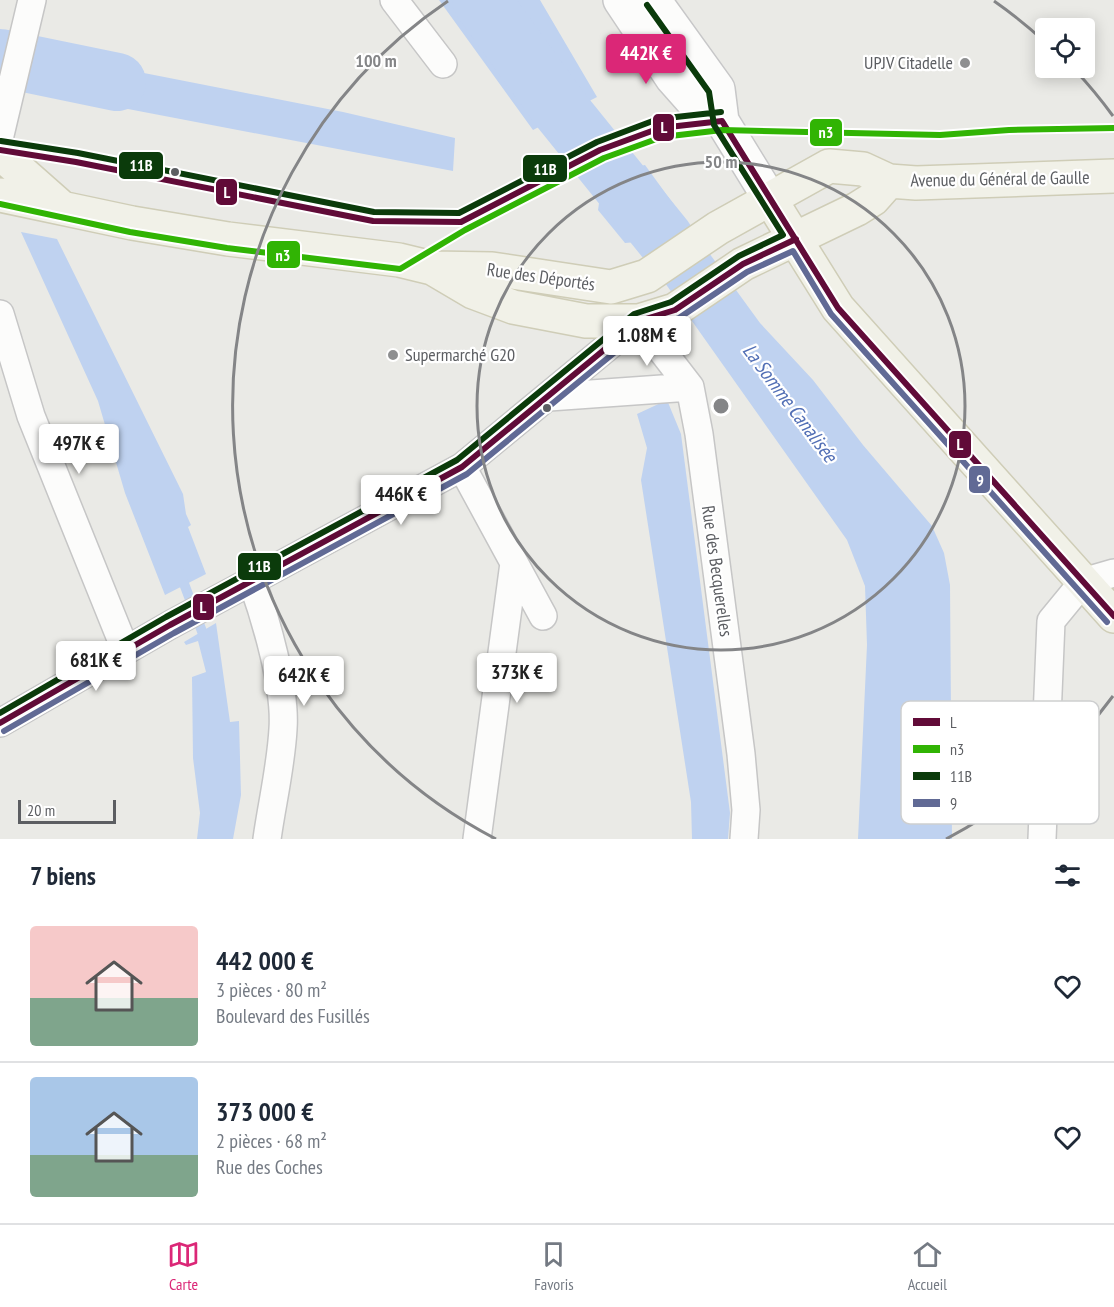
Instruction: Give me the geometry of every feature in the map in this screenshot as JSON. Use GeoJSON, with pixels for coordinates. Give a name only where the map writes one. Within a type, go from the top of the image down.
{"type":"FeatureCollection","features":[{"type":"Feature","properties":{"kind":"main road","name":"Rue des Déportés"},"geometry":{"type":"LineString","coordinates":[[0,153],[61,207]]}},
{"type":"Feature","properties":{"kind":"main road"},"geometry":{"type":"LineString","coordinates":[[889,181],[863,169],[829,166],[770,199],[838,308],[1114,616]]}},
{"type":"Feature","properties":{"kind":"main road","name":"Avenue du Général de Gaulle"},"geometry":{"type":"LineString","coordinates":[[796,239],[873,199],[889,181],[916,183],[1114,176]]}},
{"type":"Feature","properties":{"kind":"main road","name":"Rue des Déportés"},"geometry":{"type":"LineString","coordinates":[[0,195],[132,223],[218,237],[399,260],[432,268],[492,269],[611,287],[647,276],[718,228],[770,199]]}},
{"type":"Feature","properties":{"kind":"main road","name":"Rue des Déportés"},"geometry":{"type":"LineString","coordinates":[[432,268],[473,292],[513,307],[586,321],[639,321],[675,310],[743,264],[796,239]]}},
{"type":"Feature","properties":{"kind":"street"},"geometry":{"type":"LineString","coordinates":[[0,135],[32,0]]}},
{"type":"Feature","properties":{"kind":"street"},"geometry":{"type":"LineString","coordinates":[[394,0],[443,64]]}},
{"type":"Feature","properties":{"kind":"street"},"geometry":{"type":"LineString","coordinates":[[620,0],[672,78],[695,104],[722,122],[770,199]]}},
{"type":"Feature","properties":{"kind":"street"},"geometry":{"type":"LineString","coordinates":[[654,0],[700,60],[718,89],[722,122]]}},
{"type":"Feature","properties":{"kind":"street"},"geometry":{"type":"LineString","coordinates":[[0,314],[31,416],[126,650]]}},
{"type":"Feature","properties":{"kind":"street"},"geometry":{"type":"LineString","coordinates":[[0,723],[170,625],[462,467],[639,321]]}},
{"type":"Feature","properties":{"kind":"street","name":"Rue des Becquerelles"},"geometry":{"type":"LineString","coordinates":[[639,321],[690,387],[699,434],[741,754],[746,810],[744,839]]}},
{"type":"Feature","properties":{"kind":"street"},"geometry":{"type":"LineString","coordinates":[[549,397],[690,387]]}},
{"type":"Feature","properties":{"kind":"street"},"geometry":{"type":"LineString","coordinates":[[462,467],[543,616]]}},
{"type":"Feature","properties":{"kind":"street"},"geometry":{"type":"LineString","coordinates":[[477,839],[514,563]]}},
{"type":"Feature","properties":{"kind":"street"},"geometry":{"type":"LineString","coordinates":[[1048,701],[1051,621],[1083,582],[1114,573]]}},
{"type":"Feature","properties":{"kind":"street"},"geometry":{"type":"LineString","coordinates":[[252,581],[277,668],[284,728],[267,839]]}},
{"type":"Feature","properties":{"kind":"street"},"geometry":{"type":"LineString","coordinates":[[1042,839],[1043,824]]}},
{"type":"Feature","properties":{"kind":"water"},"geometry":{"type":"Polygon","coordinates":[[[439,0],[540,0],[597,97],[533,130],[439,0]]]}},
{"type":"Feature","properties":{"kind":"water"},"geometry":{"type":"Polygon","coordinates":[[[42,53],[343,112],[455,138],[453,171],[34,91],[42,53]]]}},
{"type":"Feature","properties":{"kind":"water"},"geometry":{"type":"Polygon","coordinates":[[[645,165],[760,323],[813,380],[863,445],[932,526],[944,553],[950,585],[951,701],[901,701],[901,824],[952,824],[952,839],[858,839],[867,645],[865,586],[847,540],[636,242],[625,243],[598,210],[601,190],[626,169],[645,165]]]}},
{"type":"Feature","properties":{"kind":"water"},"geometry":{"type":"Polygon","coordinates":[[[21,232],[57,239],[183,494],[186,514],[191,525],[188,527],[206,574],[165,595],[125,493],[98,401],[21,232]]]}},
{"type":"Feature","properties":{"kind":"water"},"geometry":{"type":"Polygon","coordinates":[[[667,400],[681,434],[730,813],[728,839],[692,839],[691,802],[641,480],[647,448],[637,414],[667,400]]]}},
{"type":"Feature","properties":{"kind":"water"},"geometry":{"type":"Polygon","coordinates":[[[216,623],[230,722],[239,721],[241,795],[233,839],[197,839],[200,813],[193,758],[192,677],[206,672],[198,641],[186,645],[184,642],[216,623]]]}},
{"type":"Feature","properties":{"kind":"waterway","name":"La Somme Canalisée"},"geometry":{"type":"LineString","coordinates":[[481,0],[560,109],[665,239]]}},
{"type":"Feature","properties":{"kind":"waterway"},"geometry":{"type":"LineString","coordinates":[[0,58],[117,82]]}},
{"type":"Feature","properties":{"kind":"waterway"},"geometry":{"type":"LineString","coordinates":[[180,573],[206,642]]}},
{"type":"Feature","properties":{"kind":"transit line","name":"11B"},"geometry":{"type":"LineString","coordinates":[[0,713],[166,617],[457,460],[634,314],[671,302],[739,256],[783,235],[714,125],[709,92],[647,5]]}},
{"type":"Feature","properties":{"kind":"transit line","name":"11B"},"geometry":{"type":"LineString","coordinates":[[1,141],[78,153],[374,212],[459,213],[597,142],[658,119],[721,112]]}},
{"type":"Feature","properties":{"kind":"transit line","name":"L"},"geometry":{"type":"LineString","coordinates":[[0,150],[76,162],[373,221],[461,222],[600,150],[660,128],[722,121],[838,308],[1114,616]]}},
{"type":"Feature","properties":{"kind":"transit line","name":"n3"},"geometry":{"type":"LineString","coordinates":[[0,204],[130,232],[227,248],[400,269],[465,230],[604,158],[662,137],[722,130],[940,135],[1009,130],[1114,128]]}},
{"type":"Feature","properties":{"kind":"transit line","name":"L"},"geometry":{"type":"LineString","coordinates":[[0,723],[170,625],[462,467],[639,321],[675,310],[743,264],[796,239]]}},
{"type":"Feature","properties":{"kind":"transit line","name":"9"},"geometry":{"type":"LineString","coordinates":[[4,731],[174,633],[467,474],[643,329],[679,318],[747,272],[793,251],[831,314],[1107,622]]}},
{"type":"Feature","properties":{"kind":"place","name":"UPJV Citadelle"},"geometry":{"type":"Point","coordinates":[965,63]}},
{"type":"Feature","properties":{"kind":"place","name":"Supermarché G20"},"geometry":{"type":"Point","coordinates":[393,355]}}]}
